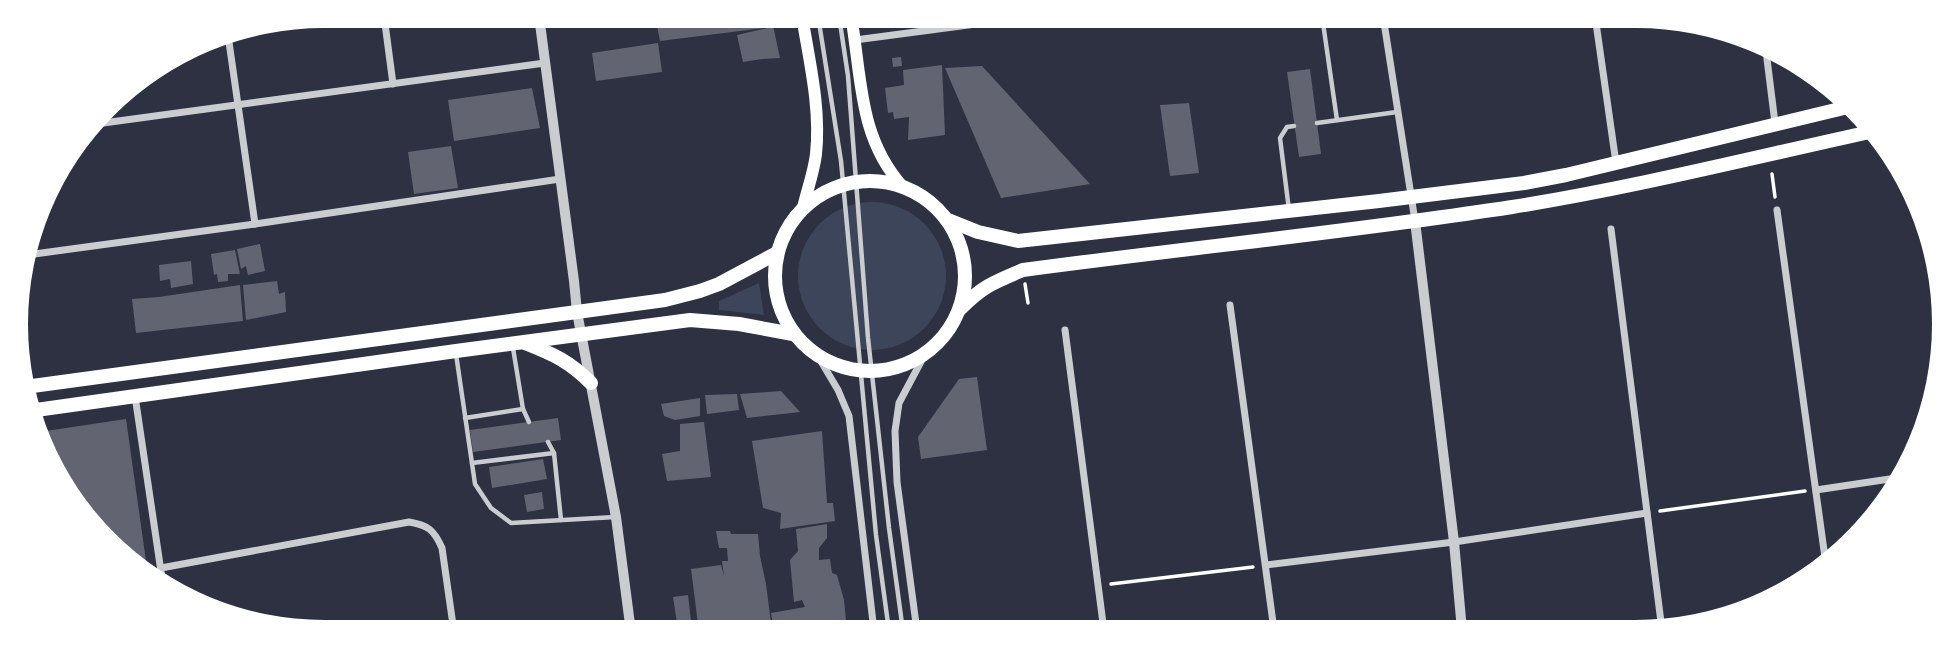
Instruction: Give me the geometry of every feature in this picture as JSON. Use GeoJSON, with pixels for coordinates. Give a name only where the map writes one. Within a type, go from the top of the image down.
{"type":"FeatureCollection","features":[{"type":"Feature","properties":{"kind":"main road"},"geometry":{"type":"LineString","coordinates":[[803,208],[816,155],[813,81],[805,28]]}},
{"type":"Feature","properties":{"kind":"main road"},"geometry":{"type":"LineString","coordinates":[[853,28],[870,130],[876,148],[902,186]]}},
{"type":"Feature","properties":{"kind":"main road"},"geometry":{"type":"LineString","coordinates":[[948,220],[978,232],[1018,241],[1524,183],[1839,109]]}},
{"type":"Feature","properties":{"kind":"main road"},"geometry":{"type":"LineString","coordinates":[[960,309],[965,286],[964,263],[948,220],[927,200],[902,186],[886,181],[849,183],[829,189],[803,208],[787,229],[777,253],[774,274],[776,295],[793,334],[819,358],[839,367],[867,372],[899,368],[924,356],[945,335],[960,309],[977,292],[1023,270],[1513,207],[1606,190],[1863,134]]}},
{"type":"Feature","properties":{"kind":"main road"},"geometry":{"type":"LineString","coordinates":[[35,386],[665,300],[719,284],[777,253]]}},
{"type":"Feature","properties":{"kind":"main road"},"geometry":{"type":"LineString","coordinates":[[41,409],[690,320],[739,324],[793,334]]}},
{"type":"Feature","properties":{"kind":"main road"},"geometry":{"type":"LineString","coordinates":[[518,343],[555,355],[591,383]]}},
{"type":"Feature","properties":{"kind":"street"},"geometry":{"type":"LineString","coordinates":[[386,28],[393,84]]}},
{"type":"Feature","properties":{"kind":"street"},"geometry":{"type":"LineString","coordinates":[[540,28],[577,312],[616,517],[629,620]]}},
{"type":"Feature","properties":{"kind":"street"},"geometry":{"type":"LineString","coordinates":[[855,40],[946,28]]}},
{"type":"Feature","properties":{"kind":"street"},"geometry":{"type":"LineString","coordinates":[[1385,28],[1415,221],[1461,620]]}},
{"type":"Feature","properties":{"kind":"street"},"geometry":{"type":"LineString","coordinates":[[1597,28],[1616,163]]}},
{"type":"Feature","properties":{"kind":"street"},"geometry":{"type":"LineString","coordinates":[[229,44],[255,224]]}},
{"type":"Feature","properties":{"kind":"street"},"geometry":{"type":"LineString","coordinates":[[1767,59],[1775,123]]}},
{"type":"Feature","properties":{"kind":"street"},"geometry":{"type":"LineString","coordinates":[[108,122],[545,63]]}},
{"type":"Feature","properties":{"kind":"street"},"geometry":{"type":"LineString","coordinates":[[37,254],[560,179]]}},
{"type":"Feature","properties":{"kind":"street"},"geometry":{"type":"LineString","coordinates":[[1777,210],[1824,552]]}},
{"type":"Feature","properties":{"kind":"street"},"geometry":{"type":"LineString","coordinates":[[1611,229],[1661,618]]}},
{"type":"Feature","properties":{"kind":"street"},"geometry":{"type":"LineString","coordinates":[[1230,305],[1273,620]]}},
{"type":"Feature","properties":{"kind":"street"},"geometry":{"type":"LineString","coordinates":[[1065,330],[1103,620]]}},
{"type":"Feature","properties":{"kind":"street"},"geometry":{"type":"LineString","coordinates":[[916,620],[897,482],[895,431],[899,403],[924,356]]}},
{"type":"Feature","properties":{"kind":"street"},"geometry":{"type":"LineString","coordinates":[[819,358],[838,390],[849,416],[873,620]]}},
{"type":"Feature","properties":{"kind":"street"},"geometry":{"type":"LineString","coordinates":[[135,396],[161,568],[409,522],[429,528],[437,536],[442,548],[452,620]]}},
{"type":"Feature","properties":{"kind":"street"},"geometry":{"type":"LineString","coordinates":[[1816,490],[1887,479]]}},
{"type":"Feature","properties":{"kind":"street"},"geometry":{"type":"LineString","coordinates":[[1266,565],[1454,542],[1647,513]]}},
{"type":"Feature","properties":{"kind":"lane"},"geometry":{"type":"LineString","coordinates":[[820,28],[849,183],[867,372],[902,620]]}},
{"type":"Feature","properties":{"kind":"lane"},"geometry":{"type":"LineString","coordinates":[[841,28],[848,76],[849,183],[867,372],[876,535],[888,620]]}},
{"type":"Feature","properties":{"kind":"lane"},"geometry":{"type":"LineString","coordinates":[[1324,28],[1337,120]]}},
{"type":"Feature","properties":{"kind":"lane"},"geometry":{"type":"LineString","coordinates":[[1317,123],[1397,112]]}},
{"type":"Feature","properties":{"kind":"lane"},"geometry":{"type":"LineString","coordinates":[[1289,210],[1280,138],[1287,127],[1294,126]]}},
{"type":"Feature","properties":{"kind":"lane"},"geometry":{"type":"LineString","coordinates":[[518,343],[523,409],[529,422]]}},
{"type":"Feature","properties":{"kind":"lane"},"geometry":{"type":"LineString","coordinates":[[456,351],[475,484],[491,508],[511,523],[616,517]]}},
{"type":"Feature","properties":{"kind":"lane"},"geometry":{"type":"LineString","coordinates":[[465,418],[523,409]]}},
{"type":"Feature","properties":{"kind":"lane"},"geometry":{"type":"LineString","coordinates":[[548,442],[554,453],[561,520]]}},
{"type":"Feature","properties":{"kind":"lane"},"geometry":{"type":"LineString","coordinates":[[472,463],[554,453]]}},
{"type":"Feature","properties":{"kind":"path"},"geometry":{"type":"LineString","coordinates":[[1772,174],[1777,210]]}},
{"type":"Feature","properties":{"kind":"path"},"geometry":{"type":"LineString","coordinates":[[1647,513],[1816,490]]}},
{"type":"Feature","properties":{"kind":"path"},"geometry":{"type":"LineString","coordinates":[[1099,586],[1266,565]]}},
{"type":"Feature","properties":{"kind":"shaded area"},"geometry":{"type":"Polygon","coordinates":[[[872,202],[900,208],[924,224],[940,248],[946,276],[940,304],[924,328],[900,344],[872,350],[844,344],[820,328],[804,304],[798,276],[804,248],[820,224],[844,208],[872,202]]]}},
{"type":"Feature","properties":{"kind":"shaded area"},"geometry":{"type":"Polygon","coordinates":[[[759,283],[764,315],[719,310],[719,301],[759,283]]]}},
{"type":"Feature","properties":{"kind":"building"},"geometry":{"type":"Polygon","coordinates":[[[657,28],[764,28],[660,41],[657,28]]]}},
{"type":"Feature","properties":{"kind":"building"},"geometry":{"type":"Polygon","coordinates":[[[774,28],[780,58],[743,62],[737,35],[774,28]]]}},
{"type":"Feature","properties":{"kind":"building"},"geometry":{"type":"Polygon","coordinates":[[[658,43],[662,72],[596,81],[592,53],[658,43]]]}},
{"type":"Feature","properties":{"kind":"building"},"geometry":{"type":"Polygon","coordinates":[[[901,57],[902,66],[893,67],[892,58],[901,57]]]}},
{"type":"Feature","properties":{"kind":"building"},"geometry":{"type":"Polygon","coordinates":[[[942,65],[945,135],[908,140],[909,117],[894,119],[893,112],[888,113],[885,88],[904,85],[903,70],[942,65]]]}},
{"type":"Feature","properties":{"kind":"building"},"geometry":{"type":"Polygon","coordinates":[[[982,66],[1090,184],[1001,198],[945,68],[982,66]]]}},
{"type":"Feature","properties":{"kind":"building"},"geometry":{"type":"Polygon","coordinates":[[[1310,69],[1321,154],[1299,157],[1287,72],[1310,69]]]}},
{"type":"Feature","properties":{"kind":"building"},"geometry":{"type":"Polygon","coordinates":[[[532,88],[540,128],[454,141],[448,100],[532,88]]]}},
{"type":"Feature","properties":{"kind":"building"},"geometry":{"type":"Polygon","coordinates":[[[1189,103],[1199,173],[1170,176],[1160,105],[1189,103]]]}},
{"type":"Feature","properties":{"kind":"building"},"geometry":{"type":"Polygon","coordinates":[[[451,146],[458,188],[414,194],[408,152],[451,146]]]}},
{"type":"Feature","properties":{"kind":"building"},"geometry":{"type":"Polygon","coordinates":[[[260,244],[265,271],[248,275],[246,266],[241,269],[237,249],[260,244]]]}},
{"type":"Feature","properties":{"kind":"building"},"geometry":{"type":"Polygon","coordinates":[[[235,250],[240,274],[228,274],[228,281],[218,282],[217,274],[214,275],[211,254],[235,250]]]}},
{"type":"Feature","properties":{"kind":"building"},"geometry":{"type":"Polygon","coordinates":[[[191,261],[193,284],[171,288],[170,279],[160,281],[159,265],[191,261]]]}},
{"type":"Feature","properties":{"kind":"building"},"geometry":{"type":"Polygon","coordinates":[[[277,281],[279,294],[285,292],[286,312],[246,320],[243,285],[277,281]]]}},
{"type":"Feature","properties":{"kind":"building"},"geometry":{"type":"Polygon","coordinates":[[[240,285],[243,321],[136,333],[132,299],[240,285]]]}},
{"type":"Feature","properties":{"kind":"building"},"geometry":{"type":"Polygon","coordinates":[[[977,377],[987,450],[921,459],[918,437],[959,379],[977,377]]]}},
{"type":"Feature","properties":{"kind":"building"},"geometry":{"type":"Polygon","coordinates":[[[781,391],[800,412],[747,418],[740,394],[781,391]]]}},
{"type":"Feature","properties":{"kind":"building"},"geometry":{"type":"Polygon","coordinates":[[[737,394],[739,410],[707,414],[705,395],[737,394]]]}},
{"type":"Feature","properties":{"kind":"building"},"geometry":{"type":"Polygon","coordinates":[[[700,398],[700,416],[675,420],[664,416],[661,404],[700,398]]]}},
{"type":"Feature","properties":{"kind":"building"},"geometry":{"type":"Polygon","coordinates":[[[558,418],[561,440],[473,452],[470,430],[558,418]]]}},
{"type":"Feature","properties":{"kind":"building"},"geometry":{"type":"Polygon","coordinates":[[[126,419],[146,560],[129,547],[89,504],[68,472],[49,431],[126,419]]]}},
{"type":"Feature","properties":{"kind":"building"},"geometry":{"type":"Polygon","coordinates":[[[704,422],[711,477],[667,481],[662,454],[680,451],[680,424],[704,422]]]}},
{"type":"Feature","properties":{"kind":"building"},"geometry":{"type":"Polygon","coordinates":[[[822,431],[827,503],[833,503],[835,521],[780,529],[781,513],[763,508],[752,441],[822,431]]]}},
{"type":"Feature","properties":{"kind":"building"},"geometry":{"type":"Polygon","coordinates":[[[543,459],[547,479],[492,488],[489,467],[543,459]]]}},
{"type":"Feature","properties":{"kind":"building"},"geometry":{"type":"Polygon","coordinates":[[[542,492],[544,509],[527,512],[524,495],[542,492]]]}},
{"type":"Feature","properties":{"kind":"building"},"geometry":{"type":"Polygon","coordinates":[[[827,524],[827,538],[819,548],[819,560],[830,559],[832,573],[837,575],[844,600],[846,620],[772,620],[771,613],[805,607],[802,600],[794,602],[790,560],[798,551],[796,529],[827,524]]]}},
{"type":"Feature","properties":{"kind":"building"},"geometry":{"type":"Polygon","coordinates":[[[716,531],[758,534],[771,620],[697,620],[691,569],[721,565],[724,576],[722,561],[728,561],[727,548],[719,548],[716,531]]]}},
{"type":"Feature","properties":{"kind":"building"},"geometry":{"type":"Polygon","coordinates":[[[688,595],[691,620],[677,620],[673,597],[688,595]]]}}]}
